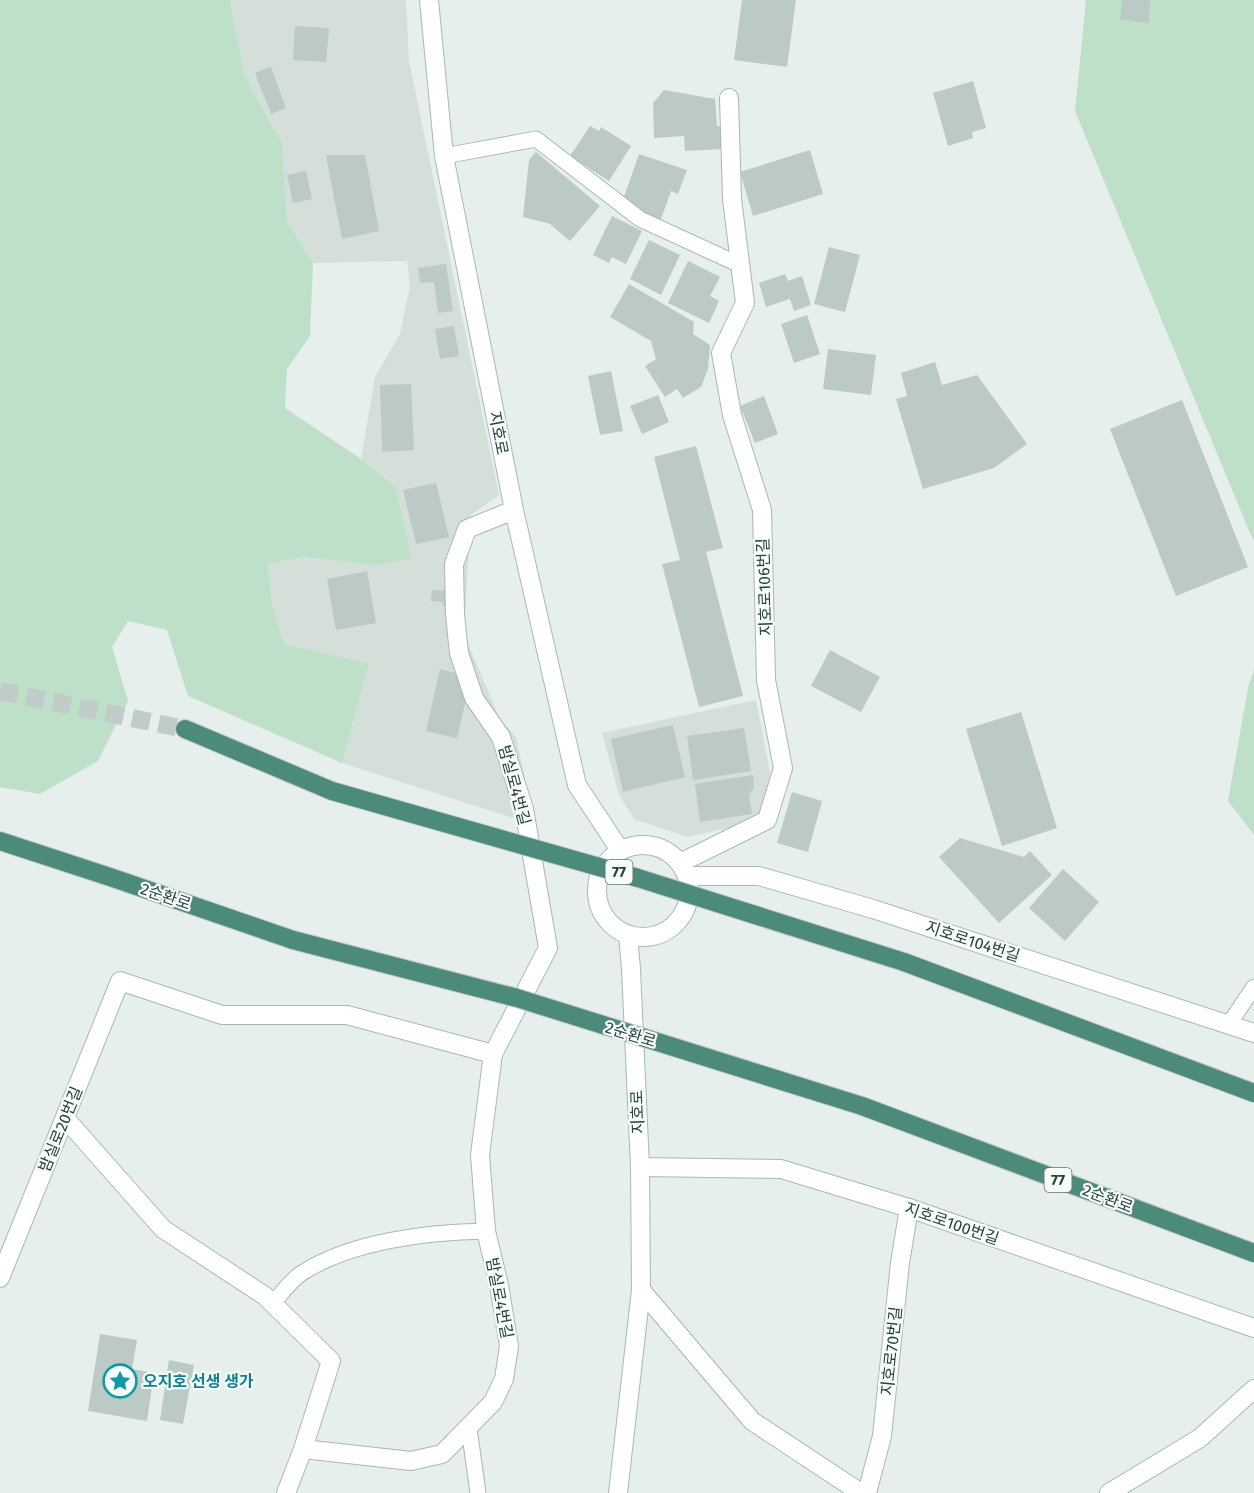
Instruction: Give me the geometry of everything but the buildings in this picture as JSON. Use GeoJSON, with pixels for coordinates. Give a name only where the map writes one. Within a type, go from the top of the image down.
{"type":"FeatureCollection","features":[{"type":"Feature","properties":{"kind":"highway","name":"77"},"geometry":{"type":"LineString","coordinates":[[185,729],[332,791],[638,878],[904,962],[1254,1093]]}},
{"type":"Feature","properties":{"kind":"highway","name":"2순환로"},"geometry":{"type":"LineString","coordinates":[[0,841],[293,940],[518,999],[862,1106],[1254,1254]]}},
{"type":"Feature","properties":{"kind":"street","name":"지호로"},"geometry":{"type":"LineString","coordinates":[[431,0],[444,156],[514,510],[577,785],[620,850]]}},
{"type":"Feature","properties":{"kind":"street","name":"지호로106번길"},"geometry":{"type":"LineString","coordinates":[[684,869],[768,820],[783,768],[766,680],[762,510],[732,415],[721,353],[745,303],[732,199],[729,98]]}},
{"type":"Feature","properties":{"kind":"street","name":"밤실로4번길"},"geometry":{"type":"LineString","coordinates":[[303,1449],[411,1461],[442,1454],[493,1402],[504,1379],[509,1346],[499,1285],[486,1231],[480,1155],[493,1054],[548,948],[524,809],[501,737],[474,698],[459,653],[454,614],[454,564],[467,529],[514,510]]}},
{"type":"Feature","properties":{"kind":"street"},"geometry":{"type":"LineString","coordinates":[[635,845],[650,845],[664,849],[684,869],[690,890],[688,904],[681,918],[671,928],[658,935],[643,937],[628,934],[614,927],[604,916],[598,902],[597,887],[601,873],[609,860],[620,850],[635,845]]}},
{"type":"Feature","properties":{"kind":"street","name":"지호로104번길"},"geometry":{"type":"LineString","coordinates":[[684,869],[759,876],[873,909],[1254,1033]]}},
{"type":"Feature","properties":{"kind":"street","name":"지호로"},"geometry":{"type":"LineString","coordinates":[[618,1493],[642,1290],[640,1167],[628,934]]}},
{"type":"Feature","properties":{"kind":"street","name":"밤실로20번길"},"geometry":{"type":"LineString","coordinates":[[0,1278],[120,981],[222,1015],[347,1015],[493,1054]]}},
{"type":"Feature","properties":{"kind":"street"},"geometry":{"type":"LineString","coordinates":[[64,1118],[163,1229],[273,1302],[331,1361],[303,1449],[286,1493]]}},
{"type":"Feature","properties":{"kind":"street","name":"지호로100번길"},"geometry":{"type":"LineString","coordinates":[[640,1167],[781,1169],[909,1208],[1254,1328]]}},
{"type":"Feature","properties":{"kind":"street","name":"지호로70번길"},"geometry":{"type":"LineString","coordinates":[[867,1493],[882,1436],[900,1263],[909,1208]]}},
{"type":"Feature","properties":{"kind":"street"},"geometry":{"type":"LineString","coordinates":[[642,1290],[752,1420],[861,1493]]}},
{"type":"Feature","properties":{"kind":"street"},"geometry":{"type":"LineString","coordinates":[[1109,1493],[1200,1438],[1254,1389]]}},
{"type":"Feature","properties":{"kind":"lane"},"geometry":{"type":"LineString","coordinates":[[444,156],[536,139],[640,219],[740,265]]}},
{"type":"Feature","properties":{"kind":"lane"},"geometry":{"type":"LineString","coordinates":[[1229,1024],[1254,987]]}},
{"type":"Feature","properties":{"kind":"lane"},"geometry":{"type":"LineString","coordinates":[[273,1302],[300,1274],[329,1258],[362,1248],[444,1232],[486,1231]]}},
{"type":"Feature","properties":{"kind":"lane"},"geometry":{"type":"LineString","coordinates":[[469,1428],[478,1493]]}},
{"type":"Feature","properties":{"kind":"shaded area"},"geometry":{"type":"Polygon","coordinates":[[[230,0],[406,0],[409,61],[499,495],[471,515],[464,634],[500,719],[516,737],[535,825],[342,763],[369,663],[284,644],[272,604],[268,564],[304,557],[374,565],[395,487],[361,459],[375,377],[400,334],[410,286],[407,261],[313,263],[287,221],[282,143],[244,75],[230,0]]]}},
{"type":"Feature","properties":{"kind":"shaded area"},"geometry":{"type":"Polygon","coordinates":[[[756,700],[770,773],[768,800],[755,822],[688,837],[634,819],[619,795],[602,733],[756,700]]]}},
{"type":"Feature","properties":{"kind":"green space"},"geometry":{"type":"Polygon","coordinates":[[[0,0],[230,0],[244,75],[282,143],[287,221],[313,263],[310,336],[287,369],[285,408],[361,459],[395,487],[412,559],[374,565],[304,557],[268,564],[272,604],[284,644],[369,663],[342,763],[188,696],[167,630],[128,621],[112,647],[128,701],[98,761],[40,794],[0,787],[0,0]]]}},
{"type":"Feature","properties":{"kind":"green space"},"geometry":{"type":"Polygon","coordinates":[[[1086,0],[1254,0],[1254,540],[1075,111],[1086,0]]]}},
{"type":"Feature","properties":{"kind":"green space"},"geometry":{"type":"Polygon","coordinates":[[[1254,669],[1254,835],[1228,801],[1248,688],[1254,669]]]}},
{"type":"Feature","properties":{"kind":"tunnel"},"geometry":{"type":"LineString","coordinates":[[0,691],[185,729]]}},
{"type":"Feature","properties":{"kind":"place","name":"오지호 선생 생가"},"geometry":{"type":"Point","coordinates":[120,1381]}}]}
